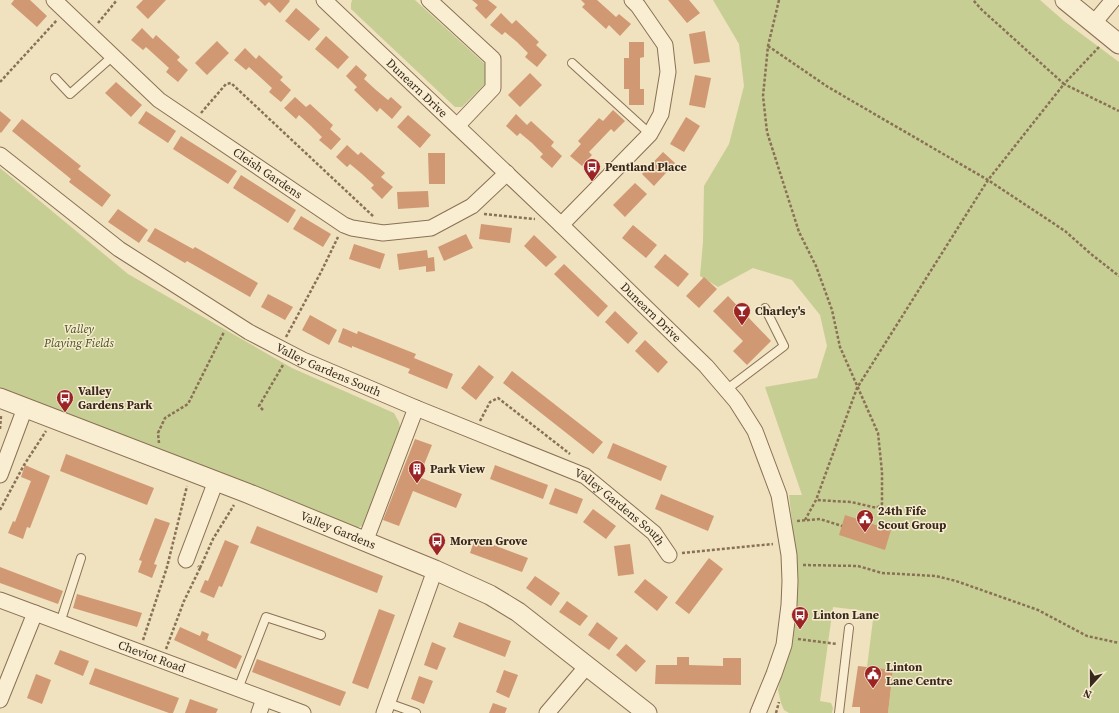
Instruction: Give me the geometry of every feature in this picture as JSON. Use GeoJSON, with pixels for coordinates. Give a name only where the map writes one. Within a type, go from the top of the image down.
{"type":"FeatureCollection","features":[{"type":"Feature","properties":{"kind":"street","name":"Cleish Gardens"},"geometry":{"type":"LineString","coordinates":[[54,0],[159,100],[344,225],[383,233],[431,228],[472,206],[507,173]]}},
{"type":"Feature","properties":{"kind":"street"},"geometry":{"type":"LineString","coordinates":[[429,0],[494,59],[493,88],[457,126]]}},
{"type":"Feature","properties":{"kind":"street"},"geometry":{"type":"LineString","coordinates":[[559,223],[650,134],[661,114],[668,72],[665,45],[638,6],[632,0]]}},
{"type":"Feature","properties":{"kind":"street"},"geometry":{"type":"LineString","coordinates":[[1065,0],[1114,40]]}},
{"type":"Feature","properties":{"kind":"street"},"geometry":{"type":"LineString","coordinates":[[1093,24],[1113,0]]}},
{"type":"Feature","properties":{"kind":"street","name":"Dunearn Drive"},"geometry":{"type":"LineString","coordinates":[[334,3],[457,126],[706,366],[736,401],[755,431],[780,495],[785,523],[789,568],[789,605],[784,645],[763,712]]}},
{"type":"Feature","properties":{"kind":"street","name":"Valley Gardens South"},"geometry":{"type":"LineString","coordinates":[[0,155],[119,249],[249,332],[303,360],[474,432],[585,476],[654,533],[669,555]]}},
{"type":"Feature","properties":{"kind":"street","name":"Valley Gardens"},"geometry":{"type":"LineString","coordinates":[[0,398],[247,493],[490,594],[518,612],[647,713]]}},
{"type":"Feature","properties":{"kind":"street"},"geometry":{"type":"LineString","coordinates":[[0,475],[24,408]]}},
{"type":"Feature","properties":{"kind":"street"},"geometry":{"type":"LineString","coordinates":[[365,542],[416,408]]}},
{"type":"Feature","properties":{"kind":"street"},"geometry":{"type":"LineString","coordinates":[[186,560],[216,481]]}},
{"type":"Feature","properties":{"kind":"street"},"geometry":{"type":"LineString","coordinates":[[386,708],[435,570]]}},
{"type":"Feature","properties":{"kind":"street","name":"Cheviot Road"},"geometry":{"type":"LineString","coordinates":[[0,600],[302,713]]}},
{"type":"Feature","properties":{"kind":"street"},"geometry":{"type":"LineString","coordinates":[[0,700],[34,613]]}},
{"type":"Feature","properties":{"kind":"street"},"geometry":{"type":"LineString","coordinates":[[547,713],[587,666]]}},
{"type":"Feature","properties":{"kind":"street"},"geometry":{"type":"LineString","coordinates":[[258,713],[264,699]]}},
{"type":"Feature","properties":{"kind":"lane"},"geometry":{"type":"LineString","coordinates":[[55,78],[70,94],[112,56]]}},
{"type":"Feature","properties":{"kind":"lane"},"geometry":{"type":"LineString","coordinates":[[572,64],[650,134]]}},
{"type":"Feature","properties":{"kind":"lane"},"geometry":{"type":"LineString","coordinates":[[726,390],[784,346],[765,308]]}},
{"type":"Feature","properties":{"kind":"lane"},"geometry":{"type":"LineString","coordinates":[[60,623],[81,558]]}},
{"type":"Feature","properties":{"kind":"lane"},"geometry":{"type":"LineString","coordinates":[[238,689],[266,616],[321,635]]}},
{"type":"Feature","properties":{"kind":"lane"},"geometry":{"type":"LineString","coordinates":[[839,713],[849,628]]}},
{"type":"Feature","properties":{"kind":"lane"},"geometry":{"type":"LineString","coordinates":[[386,708],[416,713]]}},
{"type":"Feature","properties":{"kind":"path"},"geometry":{"type":"LineString","coordinates":[[88,34],[118,0]]}},
{"type":"Feature","properties":{"kind":"path"},"geometry":{"type":"LineString","coordinates":[[779,0],[768,46],[763,96],[767,132],[799,232],[816,266],[832,310],[840,347],[878,433],[882,472],[882,504],[877,508],[851,502],[816,500]]}},
{"type":"Feature","properties":{"kind":"path"},"geometry":{"type":"LineString","coordinates":[[973,0],[982,10],[1064,84],[1119,111]]}},
{"type":"Feature","properties":{"kind":"path"},"geometry":{"type":"LineString","coordinates":[[0,82],[65,11]]}},
{"type":"Feature","properties":{"kind":"path"},"geometry":{"type":"LineString","coordinates":[[806,520],[816,500],[857,388],[988,180],[1064,84],[1114,40]]}},
{"type":"Feature","properties":{"kind":"path"},"geometry":{"type":"LineString","coordinates":[[768,46],[828,87],[988,180],[1065,231],[1119,276]]}},
{"type":"Feature","properties":{"kind":"path"},"geometry":{"type":"LineString","coordinates":[[193,124],[226,84],[231,83],[390,232]]}},
{"type":"Feature","properties":{"kind":"path"},"geometry":{"type":"LineString","coordinates":[[462,212],[559,223]]}},
{"type":"Feature","properties":{"kind":"path"},"geometry":{"type":"LineString","coordinates":[[263,410],[259,406],[334,244]]}},
{"type":"Feature","properties":{"kind":"path"},"geometry":{"type":"LineString","coordinates":[[143,453],[145,447],[156,451],[159,443],[158,433],[165,418],[188,404],[230,320]]}},
{"type":"Feature","properties":{"kind":"path"},"geometry":{"type":"LineString","coordinates":[[474,432],[490,402],[498,398],[582,462],[585,476]]}},
{"type":"Feature","properties":{"kind":"path"},"geometry":{"type":"LineString","coordinates":[[0,510],[24,465],[54,419]]}},
{"type":"Feature","properties":{"kind":"path"},"geometry":{"type":"LineString","coordinates":[[138,652],[167,567],[191,472]]}},
{"type":"Feature","properties":{"kind":"path"},"geometry":{"type":"LineString","coordinates":[[161,660],[184,601],[213,539],[233,506],[247,493]]}},
{"type":"Feature","properties":{"kind":"path"},"geometry":{"type":"LineString","coordinates":[[785,523],[820,519],[842,526]]}},
{"type":"Feature","properties":{"kind":"path"},"geometry":{"type":"LineString","coordinates":[[669,555],[787,542]]}},
{"type":"Feature","properties":{"kind":"path"},"geometry":{"type":"LineString","coordinates":[[186,560],[200,568]]}},
{"type":"Feature","properties":{"kind":"path"},"geometry":{"type":"LineString","coordinates":[[789,568],[802,565],[846,565],[858,566],[882,573],[936,576],[956,581],[1038,610],[1087,636],[1119,643]]}},
{"type":"Feature","properties":{"kind":"path"},"geometry":{"type":"LineString","coordinates":[[785,637],[847,646]]}},
{"type":"Feature","properties":{"kind":"green space"},"geometry":{"type":"Polygon","coordinates":[[[352,0],[415,0],[486,65],[487,82],[462,107],[455,107],[351,9],[352,0]]]}},
{"type":"Feature","properties":{"kind":"green space"},"geometry":{"type":"Polygon","coordinates":[[[713,0],[1040,0],[1064,21],[1119,62],[1119,713],[888,713],[893,671],[867,667],[874,612],[833,607],[820,701],[831,703],[833,708],[832,713],[789,713],[784,710],[778,690],[790,642],[797,570],[789,495],[802,495],[765,387],[817,378],[827,346],[820,315],[792,280],[753,268],[718,287],[700,276],[703,242],[704,186],[729,144],[744,86],[739,44],[713,0]]]}},
{"type":"Feature","properties":{"kind":"green space","name":"Valley Playing Fields"},"geometry":{"type":"Polygon","coordinates":[[[0,168],[128,274],[292,368],[394,413],[399,422],[401,433],[365,525],[350,530],[0,390],[0,168]]]}},
{"type":"Feature","properties":{"kind":"building"},"geometry":{"type":"Polygon","coordinates":[[[14,0],[30,0],[47,16],[37,27],[11,4],[14,0]]]}},
{"type":"Feature","properties":{"kind":"building"},"geometry":{"type":"Polygon","coordinates":[[[143,0],[166,0],[148,19],[136,7],[143,0]]]}},
{"type":"Feature","properties":{"kind":"building"},"geometry":{"type":"Polygon","coordinates":[[[259,0],[290,1],[280,13],[269,2],[265,6],[259,0]]]}},
{"type":"Feature","properties":{"kind":"building"},"geometry":{"type":"Polygon","coordinates":[[[472,0],[488,0],[497,7],[486,19],[475,8],[478,5],[472,0]]]}},
{"type":"Feature","properties":{"kind":"building"},"geometry":{"type":"Polygon","coordinates":[[[581,0],[597,0],[616,17],[619,14],[631,24],[620,36],[609,25],[606,29],[582,7],[585,4],[581,0]]]}},
{"type":"Feature","properties":{"kind":"building"},"geometry":{"type":"Polygon","coordinates":[[[668,0],[689,0],[700,13],[687,23],[668,0]]]}},
{"type":"Feature","properties":{"kind":"building"},"geometry":{"type":"Polygon","coordinates":[[[296,8],[320,29],[309,41],[285,21],[296,8]]]}},
{"type":"Feature","properties":{"kind":"building"},"geometry":{"type":"Polygon","coordinates":[[[501,13],[512,24],[516,20],[539,42],[536,45],[547,55],[537,67],[525,57],[528,53],[517,42],[505,32],[502,35],[490,25],[501,13]]]}},
{"type":"Feature","properties":{"kind":"building"},"geometry":{"type":"Polygon","coordinates":[[[142,28],[153,39],[156,35],[180,57],[177,60],[188,70],[178,82],[166,72],[169,68],[146,47],[143,50],[131,40],[142,28]]]}},
{"type":"Feature","properties":{"kind":"building"},"geometry":{"type":"Polygon","coordinates":[[[705,31],[710,62],[694,64],[689,34],[705,31]]]}},
{"type":"Feature","properties":{"kind":"building"},"geometry":{"type":"Polygon","coordinates":[[[326,36],[349,57],[338,69],[315,49],[326,36]]]}},
{"type":"Feature","properties":{"kind":"building"},"geometry":{"type":"Polygon","coordinates":[[[217,41],[229,53],[207,75],[195,63],[217,41]]]}},
{"type":"Feature","properties":{"kind":"building"},"geometry":{"type":"Polygon","coordinates":[[[629,42],[644,42],[644,57],[640,58],[640,89],[644,89],[644,105],[629,105],[629,89],[624,89],[624,58],[629,58],[629,42]]]}},
{"type":"Feature","properties":{"kind":"building"},"geometry":{"type":"Polygon","coordinates":[[[245,48],[256,59],[259,55],[283,77],[280,80],[291,90],[281,102],[269,92],[272,88],[249,67],[246,70],[234,60],[245,48]]]}},
{"type":"Feature","properties":{"kind":"building"},"geometry":{"type":"Polygon","coordinates":[[[356,65],[367,75],[364,79],[376,90],[388,100],[391,97],[402,107],[392,119],[380,108],[377,112],[354,90],[357,87],[346,76],[356,65]]]}},
{"type":"Feature","properties":{"kind":"building"},"geometry":{"type":"Polygon","coordinates":[[[530,73],[542,85],[520,107],[508,95],[530,73]]]}},
{"type":"Feature","properties":{"kind":"building"},"geometry":{"type":"Polygon","coordinates":[[[695,75],[711,78],[705,108],[689,105],[695,75]]]}},
{"type":"Feature","properties":{"kind":"building"},"geometry":{"type":"Polygon","coordinates":[[[116,82],[142,105],[131,117],[105,93],[116,82]]]}},
{"type":"Feature","properties":{"kind":"building"},"geometry":{"type":"Polygon","coordinates":[[[295,97],[306,107],[310,104],[333,125],[330,129],[341,139],[331,150],[319,140],[322,137],[299,115],[296,119],[284,108],[295,97]]]}},
{"type":"Feature","properties":{"kind":"building"},"geometry":{"type":"Polygon","coordinates":[[[613,110],[625,121],[614,132],[611,129],[589,152],[592,155],[582,166],[570,156],[581,144],[578,141],[599,118],[603,121],[613,110]]]}},
{"type":"Feature","properties":{"kind":"building"},"geometry":{"type":"Polygon","coordinates":[[[0,111],[11,120],[1,133],[0,132],[0,111]]]}},
{"type":"Feature","properties":{"kind":"building"},"geometry":{"type":"Polygon","coordinates":[[[146,111],[176,131],[168,143],[138,123],[146,111]]]}},
{"type":"Feature","properties":{"kind":"building"},"geometry":{"type":"Polygon","coordinates":[[[516,114],[527,125],[531,121],[554,142],[551,146],[562,156],[552,168],[540,157],[543,154],[532,143],[520,133],[517,136],[506,126],[516,114]]]}},
{"type":"Feature","properties":{"kind":"building"},"geometry":{"type":"Polygon","coordinates":[[[408,115],[431,135],[420,148],[397,127],[408,115]]]}},
{"type":"Feature","properties":{"kind":"building"},"geometry":{"type":"Polygon","coordinates":[[[686,117],[700,126],[684,152],[670,144],[686,117]]]}},
{"type":"Feature","properties":{"kind":"building"},"geometry":{"type":"Polygon","coordinates":[[[22,119],[81,166],[78,169],[111,195],[102,207],[69,182],[71,179],[12,131],[22,119]]]}},
{"type":"Feature","properties":{"kind":"building"},"geometry":{"type":"Polygon","coordinates":[[[181,136],[237,171],[228,184],[173,149],[181,136]]]}},
{"type":"Feature","properties":{"kind":"building"},"geometry":{"type":"Polygon","coordinates":[[[347,145],[358,155],[361,152],[385,173],[381,177],[393,187],[382,199],[371,188],[374,185],[362,174],[350,164],[347,167],[336,157],[347,145]]]}},
{"type":"Feature","properties":{"kind":"building"},"geometry":{"type":"Polygon","coordinates":[[[663,152],[675,163],[654,186],[642,174],[663,152]]]}},
{"type":"Feature","properties":{"kind":"building"},"geometry":{"type":"Polygon","coordinates":[[[428,153],[445,153],[445,184],[429,184],[428,153]]]}},
{"type":"Feature","properties":{"kind":"building"},"geometry":{"type":"Polygon","coordinates":[[[241,175],[296,210],[288,223],[233,188],[241,175]]]}},
{"type":"Feature","properties":{"kind":"building"},"geometry":{"type":"Polygon","coordinates":[[[635,183],[647,194],[625,217],[613,205],[635,183]]]}},
{"type":"Feature","properties":{"kind":"building"},"geometry":{"type":"Polygon","coordinates":[[[428,191],[429,207],[398,209],[397,192],[428,191]]]}},
{"type":"Feature","properties":{"kind":"building"},"geometry":{"type":"Polygon","coordinates":[[[118,209],[148,230],[139,243],[108,222],[118,209]]]}},
{"type":"Feature","properties":{"kind":"building"},"geometry":{"type":"Polygon","coordinates":[[[301,216],[331,234],[323,247],[293,229],[301,216]]]}},
{"type":"Feature","properties":{"kind":"building"},"geometry":{"type":"Polygon","coordinates":[[[481,224],[512,228],[510,243],[479,239],[481,224]]]}},
{"type":"Feature","properties":{"kind":"building"},"geometry":{"type":"Polygon","coordinates":[[[633,225],[657,245],[646,258],[622,238],[633,225]]]}},
{"type":"Feature","properties":{"kind":"building"},"geometry":{"type":"Polygon","coordinates":[[[155,228],[193,249],[195,247],[258,283],[250,297],[187,261],[185,263],[147,241],[155,228]]]}},
{"type":"Feature","properties":{"kind":"building"},"geometry":{"type":"Polygon","coordinates":[[[466,234],[473,248],[444,261],[438,247],[466,234]]]}},
{"type":"Feature","properties":{"kind":"building"},"geometry":{"type":"Polygon","coordinates":[[[534,235],[557,257],[546,267],[524,246],[534,235]]]}},
{"type":"Feature","properties":{"kind":"building"},"geometry":{"type":"Polygon","coordinates":[[[354,244],[385,254],[380,269],[349,259],[354,244]]]}},
{"type":"Feature","properties":{"kind":"building"},"geometry":{"type":"Polygon","coordinates":[[[427,250],[428,258],[434,257],[435,271],[426,272],[426,266],[399,270],[397,254],[427,250]]]}},
{"type":"Feature","properties":{"kind":"building"},"geometry":{"type":"Polygon","coordinates":[[[665,254],[689,274],[678,287],[654,267],[665,254]]]}},
{"type":"Feature","properties":{"kind":"building"},"geometry":{"type":"Polygon","coordinates":[[[564,264],[608,306],[598,317],[554,274],[564,264]]]}},
{"type":"Feature","properties":{"kind":"building"},"geometry":{"type":"Polygon","coordinates":[[[704,277],[717,289],[699,308],[686,296],[704,277]]]}},
{"type":"Feature","properties":{"kind":"building"},"geometry":{"type":"Polygon","coordinates":[[[268,294],[293,307],[285,320],[261,307],[268,294]]]}},
{"type":"Feature","properties":{"kind":"building","name":"Charley's"},"geometry":{"type":"Polygon","coordinates":[[[728,296],[771,341],[747,365],[733,351],[743,341],[713,311],[728,296]]]}},
{"type":"Feature","properties":{"kind":"building"},"geometry":{"type":"Polygon","coordinates":[[[615,311],[638,333],[628,344],[605,322],[615,311]]]}},
{"type":"Feature","properties":{"kind":"building"},"geometry":{"type":"Polygon","coordinates":[[[310,315],[337,330],[329,345],[302,330],[310,315]]]}},
{"type":"Feature","properties":{"kind":"building"},"geometry":{"type":"Polygon","coordinates":[[[343,328],[357,334],[358,331],[416,354],[414,358],[453,374],[447,389],[408,373],[410,369],[338,342],[343,328]]]}},
{"type":"Feature","properties":{"kind":"building"},"geometry":{"type":"Polygon","coordinates":[[[645,340],[668,362],[658,373],[635,351],[645,340]]]}},
{"type":"Feature","properties":{"kind":"building"},"geometry":{"type":"Polygon","coordinates":[[[479,365],[494,377],[476,400],[461,388],[479,365]]]}},
{"type":"Feature","properties":{"kind":"building"},"geometry":{"type":"Polygon","coordinates":[[[512,371],[603,442],[593,454],[503,383],[512,371]]]}},
{"type":"Feature","properties":{"kind":"building","name":"Park View"},"geometry":{"type":"Polygon","coordinates":[[[415,439],[432,445],[419,477],[462,494],[456,508],[413,491],[399,526],[383,520],[415,439]]]}},
{"type":"Feature","properties":{"kind":"building"},"geometry":{"type":"Polygon","coordinates":[[[613,443],[667,466],[661,481],[607,458],[613,443]]]}},
{"type":"Feature","properties":{"kind":"building"},"geometry":{"type":"Polygon","coordinates":[[[66,454],[154,488],[147,505],[60,471],[66,454]]]}},
{"type":"Feature","properties":{"kind":"building"},"geometry":{"type":"Polygon","coordinates":[[[25,465],[50,476],[30,528],[27,527],[23,539],[8,533],[13,521],[15,522],[31,481],[21,477],[25,465]]]}},
{"type":"Feature","properties":{"kind":"building"},"geometry":{"type":"Polygon","coordinates":[[[495,465],[548,485],[543,499],[490,479],[495,465]]]}},
{"type":"Feature","properties":{"kind":"building"},"geometry":{"type":"Polygon","coordinates":[[[555,488],[583,499],[577,514],[549,504],[555,488]]]}},
{"type":"Feature","properties":{"kind":"building"},"geometry":{"type":"Polygon","coordinates":[[[661,494],[714,516],[708,531],[655,509],[661,494]]]}},
{"type":"Feature","properties":{"kind":"building"},"geometry":{"type":"Polygon","coordinates":[[[593,509],[616,526],[606,539],[583,522],[593,509]]]}},
{"type":"Feature","properties":{"kind":"building","name":"24th Fife Scout Group"},"geometry":{"type":"Polygon","coordinates":[[[845,515],[891,530],[885,550],[839,535],[845,515]]]}},
{"type":"Feature","properties":{"kind":"building"},"geometry":{"type":"Polygon","coordinates":[[[155,518],[170,523],[154,564],[157,565],[152,578],[138,572],[142,561],[139,560],[155,518]]]}},
{"type":"Feature","properties":{"kind":"building"},"geometry":{"type":"Polygon","coordinates":[[[257,526],[383,576],[377,593],[250,543],[257,526]]]}},
{"type":"Feature","properties":{"kind":"building"},"geometry":{"type":"Polygon","coordinates":[[[475,538],[528,558],[522,572],[470,553],[475,538]]]}},
{"type":"Feature","properties":{"kind":"building"},"geometry":{"type":"Polygon","coordinates":[[[225,540],[239,546],[222,587],[219,586],[214,598],[200,592],[205,580],[208,581],[225,540]]]}},
{"type":"Feature","properties":{"kind":"building"},"geometry":{"type":"Polygon","coordinates":[[[630,544],[634,574],[618,576],[614,546],[630,544]]]}},
{"type":"Feature","properties":{"kind":"building"},"geometry":{"type":"Polygon","coordinates":[[[709,558],[723,569],[689,614],[675,603],[709,558]]]}},
{"type":"Feature","properties":{"kind":"building"},"geometry":{"type":"Polygon","coordinates":[[[0,567],[63,591],[58,604],[0,583],[0,567]]]}},
{"type":"Feature","properties":{"kind":"building"},"geometry":{"type":"Polygon","coordinates":[[[535,576],[560,593],[551,606],[526,588],[535,576]]]}},
{"type":"Feature","properties":{"kind":"building"},"geometry":{"type":"Polygon","coordinates":[[[645,579],[668,597],[657,611],[634,592],[645,579]]]}},
{"type":"Feature","properties":{"kind":"building"},"geometry":{"type":"Polygon","coordinates":[[[77,594],[142,613],[137,627],[73,608],[77,594]]]}},
{"type":"Feature","properties":{"kind":"building"},"geometry":{"type":"Polygon","coordinates":[[[567,601],[588,616],[580,626],[559,612],[567,601]]]}},
{"type":"Feature","properties":{"kind":"building"},"geometry":{"type":"Polygon","coordinates":[[[379,609],[395,615],[368,689],[352,683],[379,609]]]}},
{"type":"Feature","properties":{"kind":"building"},"geometry":{"type":"Polygon","coordinates":[[[459,622],[511,641],[505,657],[453,637],[459,622]]]}},
{"type":"Feature","properties":{"kind":"building"},"geometry":{"type":"Polygon","coordinates":[[[597,622],[618,638],[609,650],[588,635],[597,622]]]}},
{"type":"Feature","properties":{"kind":"building"},"geometry":{"type":"Polygon","coordinates":[[[180,627],[200,636],[202,631],[209,634],[207,640],[242,656],[236,669],[174,640],[180,627]]]}},
{"type":"Feature","properties":{"kind":"building"},"geometry":{"type":"Polygon","coordinates":[[[432,642],[446,648],[437,670],[424,665],[432,642]]]}},
{"type":"Feature","properties":{"kind":"building"},"geometry":{"type":"Polygon","coordinates":[[[626,644],[646,661],[636,672],[616,655],[626,644]]]}},
{"type":"Feature","properties":{"kind":"building"},"geometry":{"type":"Polygon","coordinates":[[[60,650],[89,661],[83,676],[54,664],[60,650]]]}},
{"type":"Feature","properties":{"kind":"building"},"geometry":{"type":"Polygon","coordinates":[[[677,657],[689,657],[689,665],[723,666],[723,658],[741,658],[741,685],[655,684],[656,665],[677,665],[677,657]]]}},
{"type":"Feature","properties":{"kind":"building"},"geometry":{"type":"Polygon","coordinates":[[[257,659],[346,692],[340,706],[252,672],[257,659]]]}},
{"type":"Feature","properties":{"kind":"building","name":"Linton Lane Centre"},"geometry":{"type":"Polygon","coordinates":[[[858,666],[893,670],[888,713],[860,713],[860,707],[852,707],[858,666]]]}},
{"type":"Feature","properties":{"kind":"building"},"geometry":{"type":"Polygon","coordinates":[[[95,668],[179,698],[173,713],[169,713],[89,684],[95,668]]]}},
{"type":"Feature","properties":{"kind":"building"},"geometry":{"type":"Polygon","coordinates":[[[504,670],[518,675],[509,698],[496,692],[504,670]]]}},
{"type":"Feature","properties":{"kind":"building"},"geometry":{"type":"Polygon","coordinates":[[[36,674],[51,680],[42,704],[27,698],[36,674]]]}},
{"type":"Feature","properties":{"kind":"building"},"geometry":{"type":"Polygon","coordinates":[[[419,676],[433,681],[424,704],[411,699],[419,676]]]}},
{"type":"Feature","properties":{"kind":"building"},"geometry":{"type":"Polygon","coordinates":[[[190,699],[218,709],[216,713],[185,713],[190,699]]]}},
{"type":"Feature","properties":{"kind":"building"},"geometry":{"type":"Polygon","coordinates":[[[493,703],[507,708],[505,713],[489,713],[493,703]]]}},
{"type":"Feature","properties":{"kind":"place","name":"Pentland Place"},"geometry":{"type":"Point","coordinates":[592,182]}},
{"type":"Feature","properties":{"kind":"place","name":"Charley's"},"geometry":{"type":"Point","coordinates":[742,326]}},
{"type":"Feature","properties":{"kind":"place","name":"Valley Gardens Park"},"geometry":{"type":"Point","coordinates":[65,413]}},
{"type":"Feature","properties":{"kind":"place","name":"Park View"},"geometry":{"type":"Point","coordinates":[417,484]}},
{"type":"Feature","properties":{"kind":"place","name":"24th Fife Scout Group"},"geometry":{"type":"Point","coordinates":[865,533]}},
{"type":"Feature","properties":{"kind":"place","name":"Morven Grove"},"geometry":{"type":"Point","coordinates":[437,556]}},
{"type":"Feature","properties":{"kind":"place","name":"Linton Lane"},"geometry":{"type":"Point","coordinates":[800,630]}},
{"type":"Feature","properties":{"kind":"place","name":"Linton Lane Centre"},"geometry":{"type":"Point","coordinates":[873,689]}}]}
